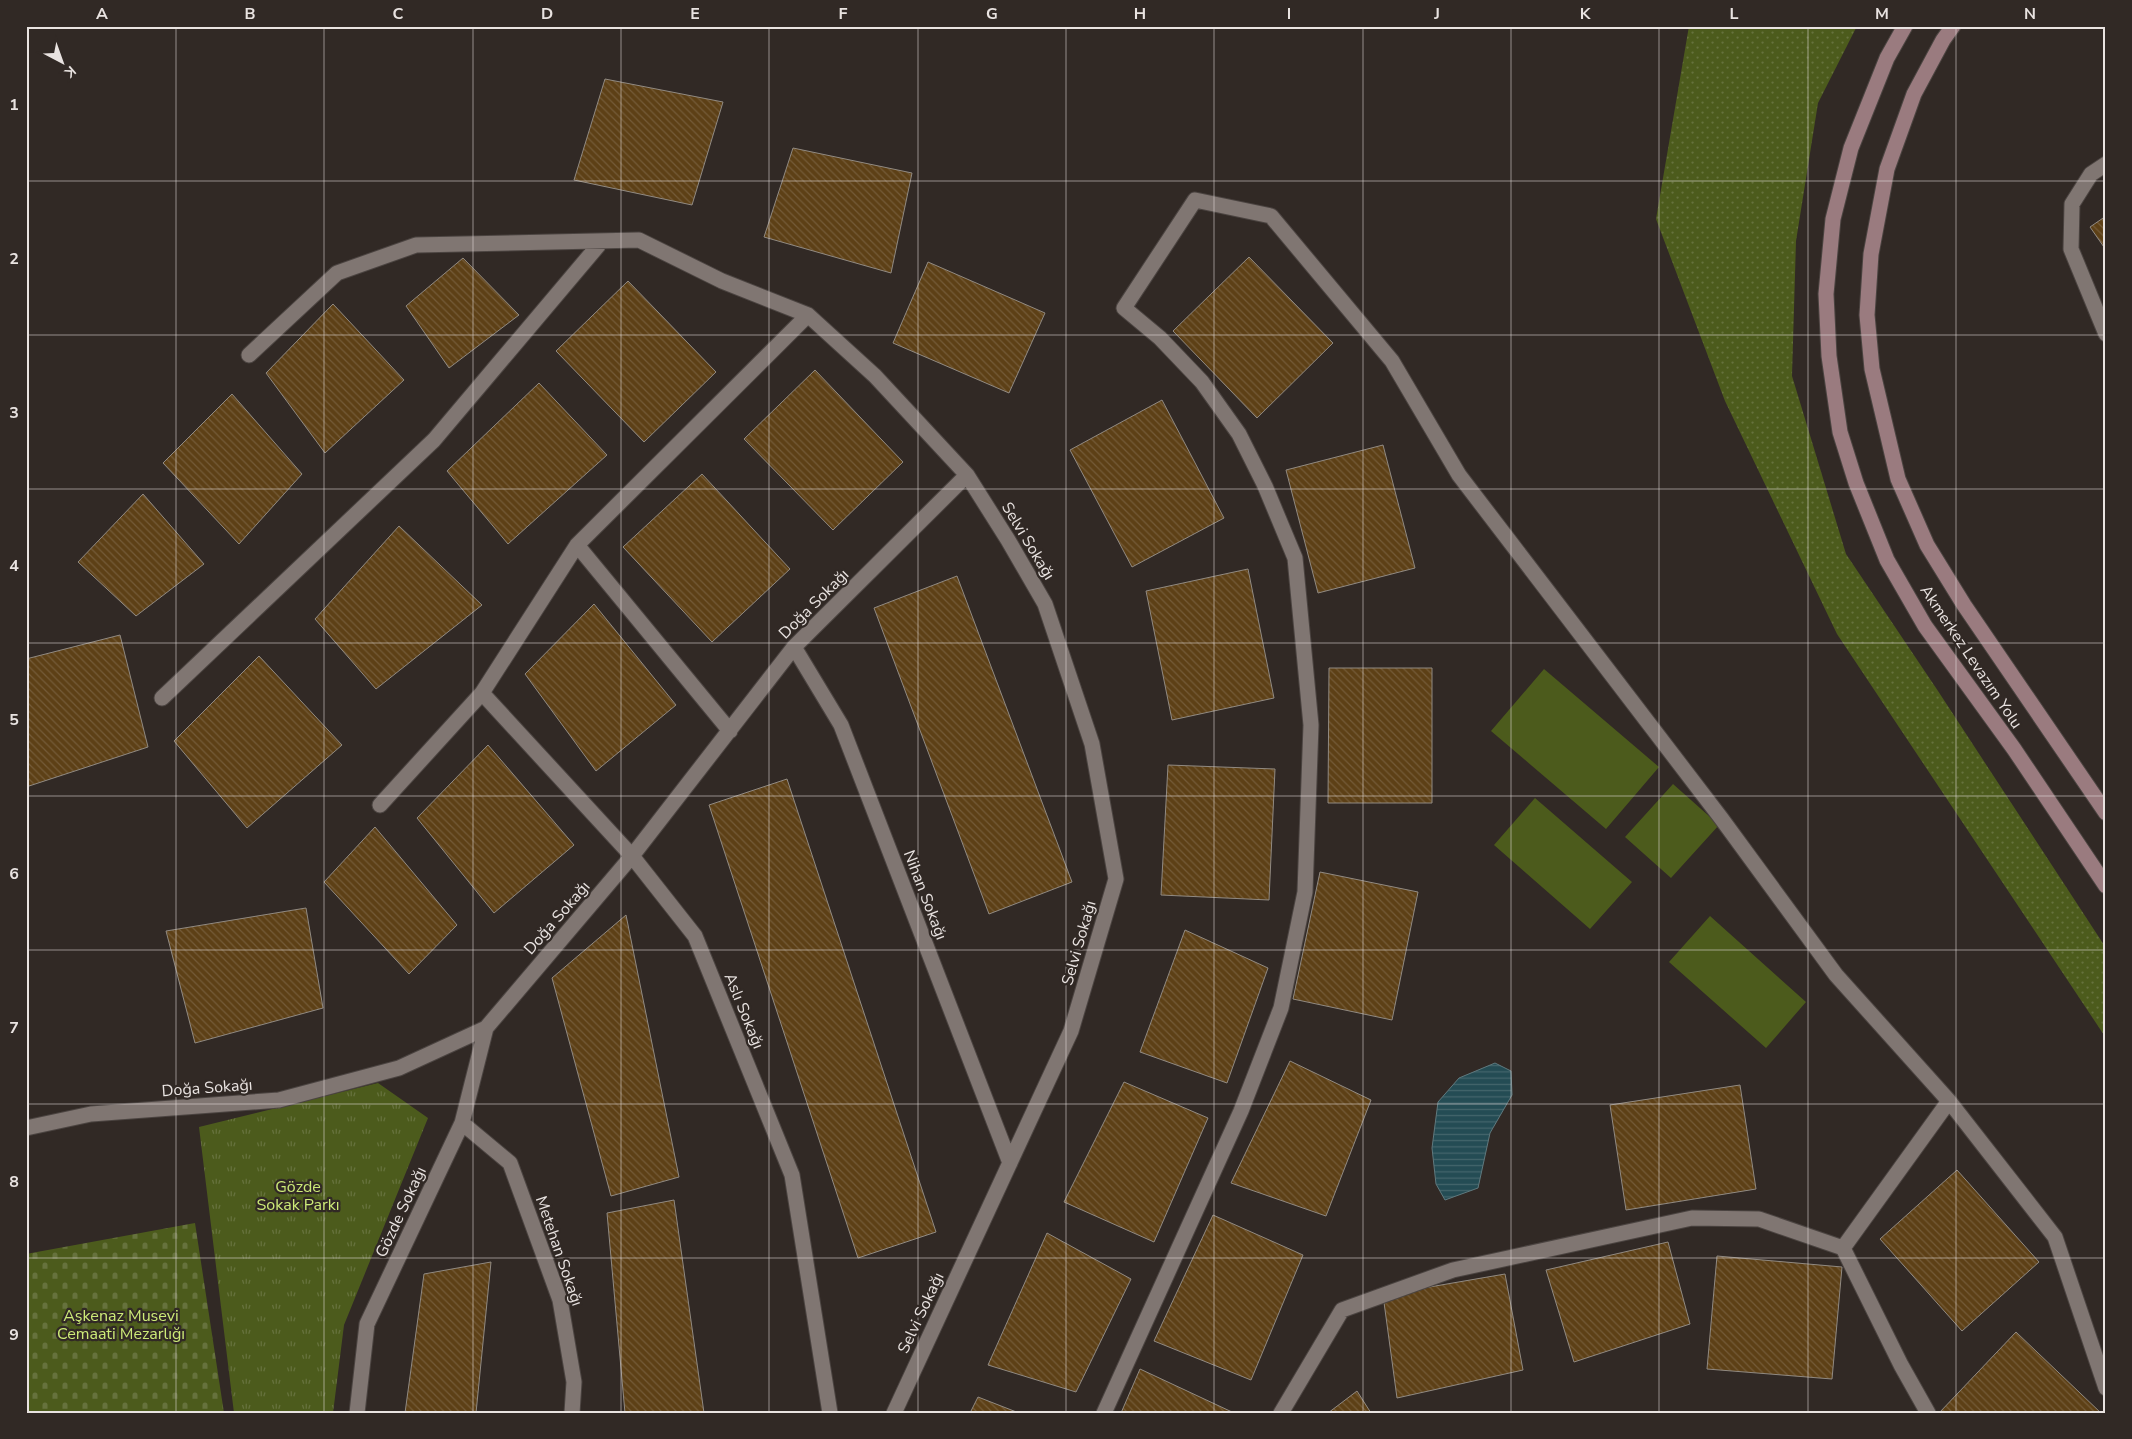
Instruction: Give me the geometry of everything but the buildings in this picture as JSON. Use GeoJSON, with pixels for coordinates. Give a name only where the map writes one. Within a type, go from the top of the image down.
{"type":"FeatureCollection","features":[{"type":"Feature","properties":{"kind":"main road","name":"Akmerkez Levazım Yolu"},"geometry":{"type":"LineString","coordinates":[[1905,26],[1887,58],[1851,148],[1833,219],[1826,294],[1829,356],[1840,432],[1856,483],[1887,560],[1920,618],[2014,749],[2106,886]]}},
{"type":"Feature","properties":{"kind":"main road","name":"Akmerkez Levazım Yolu"},"geometry":{"type":"LineString","coordinates":[[1953,26],[1943,40],[1914,94],[1887,169],[1871,254],[1867,314],[1872,369],[1898,479],[1927,546],[1964,605],[2106,813]]}},
{"type":"Feature","properties":{"kind":"street"},"geometry":{"type":"LineString","coordinates":[[2106,164],[2091,174],[2072,204],[2071,249],[2106,334]]}},
{"type":"Feature","properties":{"kind":"street"},"geometry":{"type":"LineString","coordinates":[[1104,1413],[1241,1111],[1281,1008],[1305,892],[1311,725],[1295,558],[1265,486],[1239,434],[1202,382],[1160,338],[1124,308],[1195,200],[1271,216],[1392,362],[1459,476],[1715,810],[1836,975],[1949,1101],[2055,1237],[2106,1388]]}},
{"type":"Feature","properties":{"kind":"street"},"geometry":{"type":"LineString","coordinates":[[249,355],[337,274],[416,244],[640,240],[722,281],[808,315],[577,545],[482,693],[380,805]]}},
{"type":"Feature","properties":{"kind":"street"},"geometry":{"type":"LineString","coordinates":[[162,698],[434,440],[602,241]]}},
{"type":"Feature","properties":{"kind":"street","name":"Selvi Sokağı"},"geometry":{"type":"LineString","coordinates":[[808,315],[875,376],[967,476],[1045,604],[1092,744],[1116,879],[1072,1030],[894,1413]]}},
{"type":"Feature","properties":{"kind":"street","name":"Doğa Sokağı"},"geometry":{"type":"LineString","coordinates":[[26,1128],[91,1114],[279,1100],[399,1068],[486,1028],[632,856],[794,646],[967,476]]}},
{"type":"Feature","properties":{"kind":"street"},"geometry":{"type":"LineString","coordinates":[[577,545],[730,731]]}},
{"type":"Feature","properties":{"kind":"street","name":"Nihan Sokağı"},"geometry":{"type":"LineString","coordinates":[[794,646],[841,725],[1010,1163]]}},
{"type":"Feature","properties":{"kind":"street","name":"Aslı Sokağı"},"geometry":{"type":"LineString","coordinates":[[482,693],[632,856],[695,936],[792,1175],[830,1413]]}},
{"type":"Feature","properties":{"kind":"street","name":"Gözde Sokağı"},"geometry":{"type":"LineString","coordinates":[[357,1413],[367,1324],[462,1123],[486,1028]]}},
{"type":"Feature","properties":{"kind":"street"},"geometry":{"type":"LineString","coordinates":[[1843,1248],[1949,1101]]}},
{"type":"Feature","properties":{"kind":"street","name":"Metehan Sokağı"},"geometry":{"type":"LineString","coordinates":[[462,1123],[510,1163],[560,1300],[574,1382],[572,1413]]}},
{"type":"Feature","properties":{"kind":"street"},"geometry":{"type":"LineString","coordinates":[[1281,1413],[1342,1310],[1453,1270],[1692,1218],[1759,1219],[1843,1248],[1901,1365],[1928,1413]]}},
{"type":"Feature","properties":{"kind":"green space"},"geometry":{"type":"Polygon","coordinates":[[[1689,26],[1857,26],[1818,103],[1796,241],[1792,376],[1846,554],[2106,948],[2106,1038],[1837,634],[1725,401],[1656,219],[1689,26]]]}},
{"type":"Feature","properties":{"kind":"green space"},"geometry":{"type":"Polygon","coordinates":[[[1544,669],[1659,767],[1606,829],[1491,731],[1544,669]]]}},
{"type":"Feature","properties":{"kind":"green space"},"geometry":{"type":"Polygon","coordinates":[[[1673,784],[1719,825],[1671,878],[1625,837],[1673,784]]]}},
{"type":"Feature","properties":{"kind":"green space"},"geometry":{"type":"Polygon","coordinates":[[[1535,798],[1632,882],[1590,929],[1494,845],[1535,798]]]}},
{"type":"Feature","properties":{"kind":"green space"},"geometry":{"type":"Polygon","coordinates":[[[1710,916],[1806,1002],[1766,1048],[1669,962],[1710,916]]]}},
{"type":"Feature","properties":{"kind":"green space","name":"Gözde Sokak Parkı"},"geometry":{"type":"Polygon","coordinates":[[[378,1083],[428,1118],[344,1325],[333,1413],[234,1413],[199,1127],[378,1083]]]}},
{"type":"Feature","properties":{"kind":"green space","name":"Aşkenaz Musevi Cemaati Mezarlığı"},"geometry":{"type":"Polygon","coordinates":[[[195,1223],[224,1413],[26,1413],[26,1254],[195,1223]]]}},
{"type":"Feature","properties":{"kind":"water"},"geometry":{"type":"Polygon","coordinates":[[[1495,1063],[1511,1071],[1512,1095],[1490,1133],[1478,1188],[1445,1200],[1436,1184],[1432,1148],[1438,1102],[1459,1078],[1495,1063]]]}}]}
